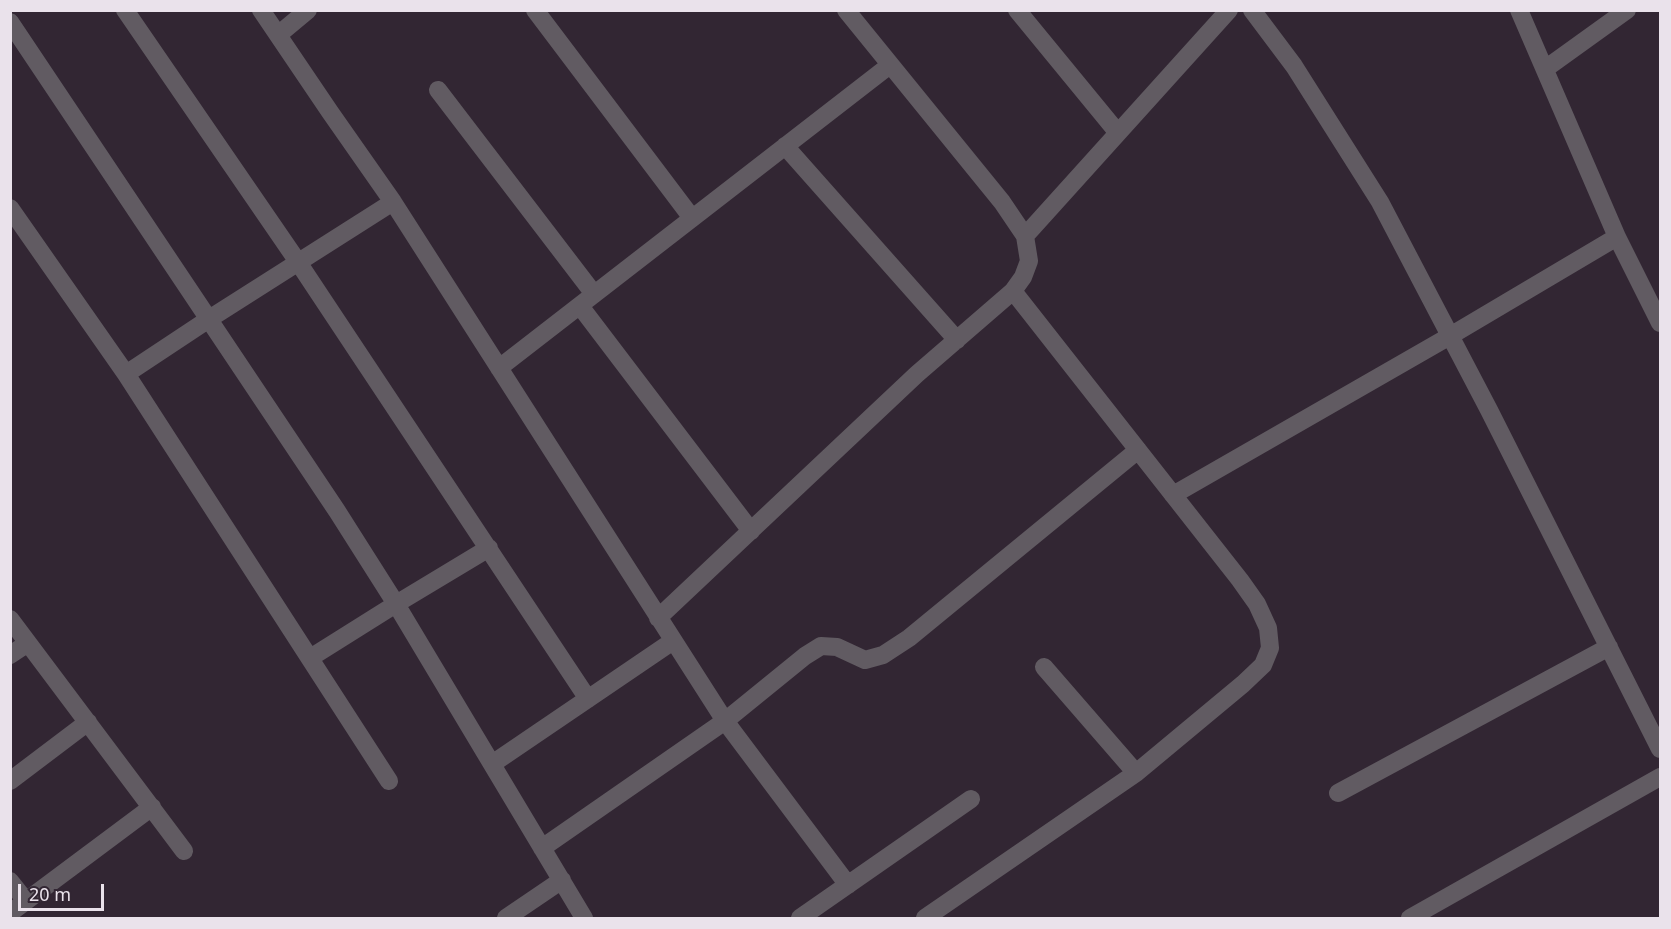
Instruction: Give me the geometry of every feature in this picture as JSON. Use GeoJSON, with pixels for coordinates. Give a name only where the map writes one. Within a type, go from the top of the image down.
{"type":"FeatureCollection","features":[{"type":"Feature","properties":{"kind":"street"},"geometry":{"type":"LineString","coordinates":[[125,10],[298,262],[588,699]]}},
{"type":"Feature","properties":{"kind":"street"},"geometry":{"type":"LineString","coordinates":[[261,10],[393,202],[725,721],[848,885]]}},
{"type":"Feature","properties":{"kind":"street"},"geometry":{"type":"LineString","coordinates":[[278,35],[308,10]]}},
{"type":"Feature","properties":{"kind":"street"},"geometry":{"type":"LineString","coordinates":[[535,10],[692,218]]}},
{"type":"Feature","properties":{"kind":"street"},"geometry":{"type":"LineString","coordinates":[[658,618],[917,374],[1013,291],[1023,277],[1029,261],[1024,236],[1002,202],[846,10]]}},
{"type":"Feature","properties":{"kind":"street"},"geometry":{"type":"LineString","coordinates":[[1017,10],[1118,133]]}},
{"type":"Feature","properties":{"kind":"street"},"geometry":{"type":"LineString","coordinates":[[1024,236],[1228,10]]}},
{"type":"Feature","properties":{"kind":"street"},"geometry":{"type":"LineString","coordinates":[[1252,10],[1294,66],[1380,202],[1660,748]]}},
{"type":"Feature","properties":{"kind":"street"},"geometry":{"type":"LineString","coordinates":[[1519,10],[1617,237],[1660,323]]}},
{"type":"Feature","properties":{"kind":"street"},"geometry":{"type":"LineString","coordinates":[[1545,69],[1627,10]]}},
{"type":"Feature","properties":{"kind":"street"},"geometry":{"type":"LineString","coordinates":[[10,22],[337,511],[396,604],[584,918]]}},
{"type":"Feature","properties":{"kind":"street"},"geometry":{"type":"LineString","coordinates":[[499,368],[890,65]]}},
{"type":"Feature","properties":{"kind":"street"},"geometry":{"type":"LineString","coordinates":[[438,90],[594,294]]}},
{"type":"Feature","properties":{"kind":"street"},"geometry":{"type":"LineString","coordinates":[[785,146],[957,340]]}},
{"type":"Feature","properties":{"kind":"street"},"geometry":{"type":"LineString","coordinates":[[126,374],[208,319],[393,202]]}},
{"type":"Feature","properties":{"kind":"street"},"geometry":{"type":"LineString","coordinates":[[10,208],[126,374],[389,781]]}},
{"type":"Feature","properties":{"kind":"street"},"geometry":{"type":"LineString","coordinates":[[1173,495],[1617,237]]}},
{"type":"Feature","properties":{"kind":"street"},"geometry":{"type":"LineString","coordinates":[[925,918],[1136,773],[1243,684],[1263,665],[1270,648],[1268,628],[1257,604],[1240,580],[1013,291]]}},
{"type":"Feature","properties":{"kind":"street"},"geometry":{"type":"LineString","coordinates":[[580,306],[751,531]]}},
{"type":"Feature","properties":{"kind":"street"},"geometry":{"type":"LineString","coordinates":[[542,848],[725,721],[821,646],[837,647],[865,660],[883,655],[909,638],[1138,450]]}},
{"type":"Feature","properties":{"kind":"street"},"geometry":{"type":"LineString","coordinates":[[310,658],[489,548]]}},
{"type":"Feature","properties":{"kind":"street"},"geometry":{"type":"LineString","coordinates":[[10,619],[184,851]]}},
{"type":"Feature","properties":{"kind":"street"},"geometry":{"type":"LineString","coordinates":[[492,765],[673,641]]}},
{"type":"Feature","properties":{"kind":"street"},"geometry":{"type":"LineString","coordinates":[[10,656],[28,643]]}},
{"type":"Feature","properties":{"kind":"street"},"geometry":{"type":"LineString","coordinates":[[1338,793],[1609,647]]}},
{"type":"Feature","properties":{"kind":"street"},"geometry":{"type":"LineString","coordinates":[[1044,667],[1136,773]]}},
{"type":"Feature","properties":{"kind":"street"},"geometry":{"type":"LineString","coordinates":[[10,781],[87,722]]}},
{"type":"Feature","properties":{"kind":"street"},"geometry":{"type":"LineString","coordinates":[[1410,918],[1660,777]]}},
{"type":"Feature","properties":{"kind":"street"},"geometry":{"type":"LineString","coordinates":[[800,918],[971,799]]}},
{"type":"Feature","properties":{"kind":"street"},"geometry":{"type":"LineString","coordinates":[[10,913],[152,807]]}},
{"type":"Feature","properties":{"kind":"street"},"geometry":{"type":"LineString","coordinates":[[506,918],[562,880]]}},
{"type":"Feature","properties":{"kind":"street"},"geometry":{"type":"LineString","coordinates":[[10,882],[26,901]]}}]}
